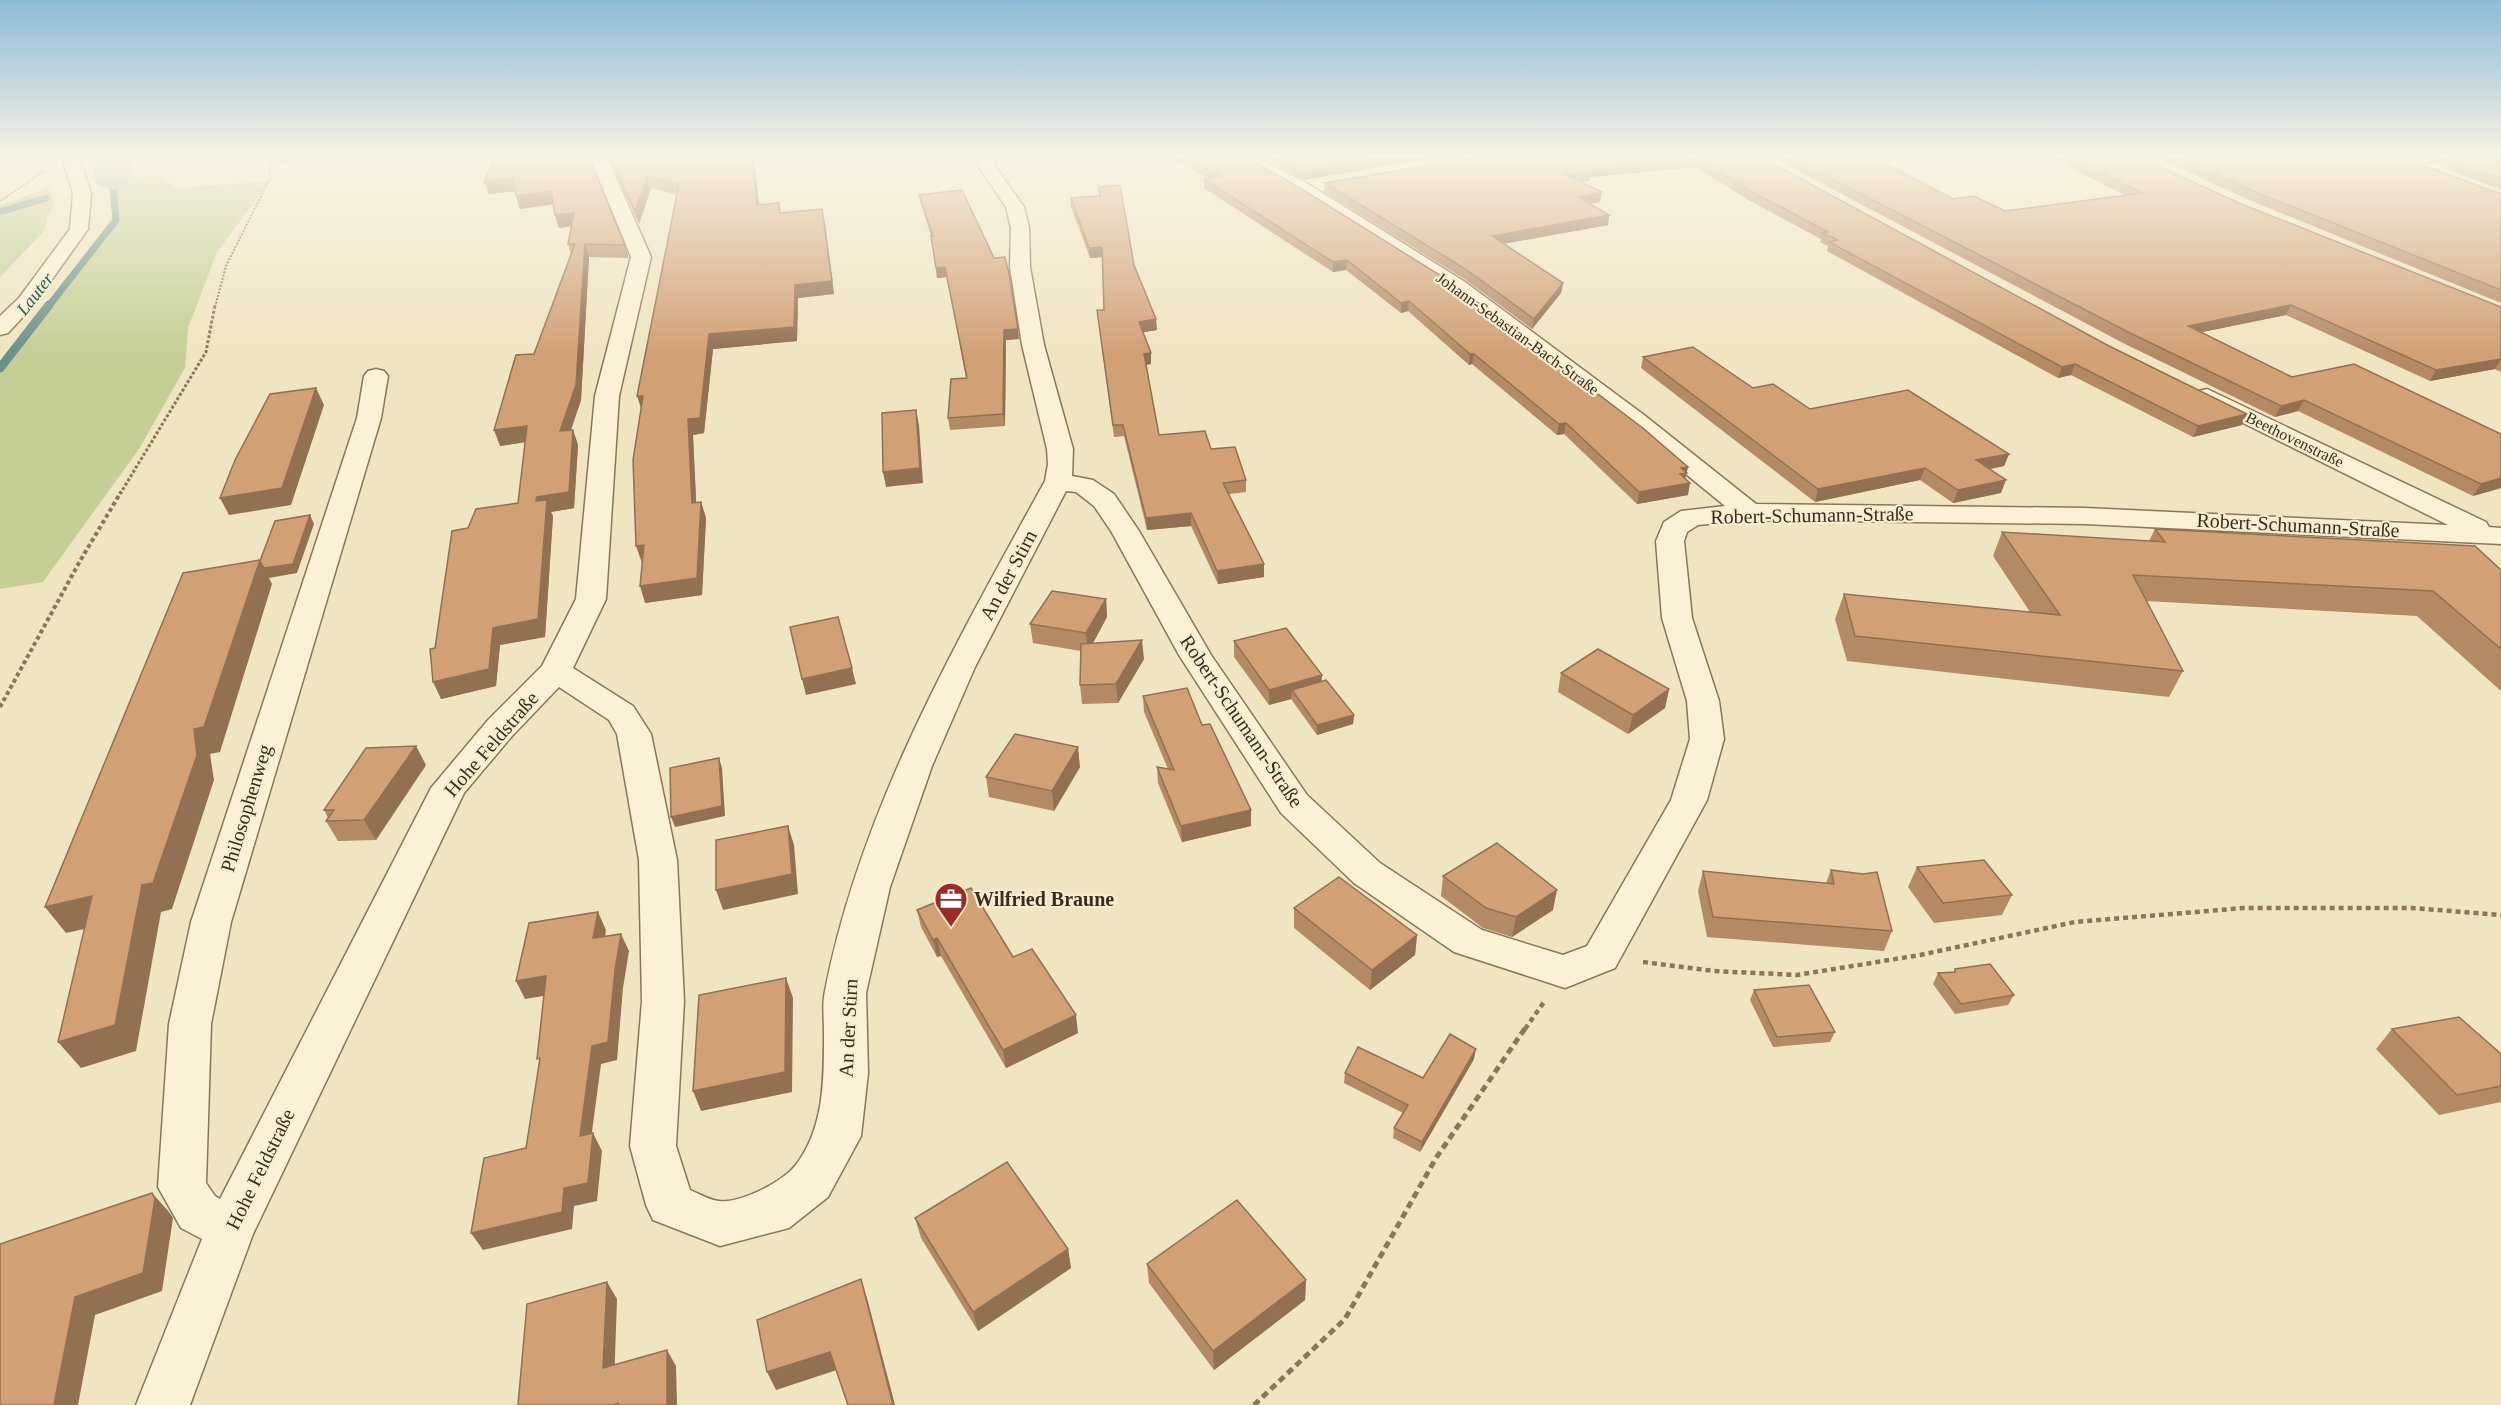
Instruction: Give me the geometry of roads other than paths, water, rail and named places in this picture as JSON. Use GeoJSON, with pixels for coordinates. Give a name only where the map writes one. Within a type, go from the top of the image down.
{"type":"FeatureCollection","features":[{"type":"Feature","properties":{"kind":"street"},"geometry":{"type":"LineString","coordinates":[[0,328],[26,302],[79,229],[80,223]]}},
{"type":"Feature","properties":{"kind":"street","name":"Hohe Feldstraße"},"geometry":{"type":"LineString","coordinates":[[163,1405],[230,1229],[449,788],[500,728],[556,671],[591,599],[608,396],[640,257],[626,223]]}},
{"type":"Feature","properties":{"kind":"street","name":"An der Stirn"},"geometry":{"type":"LineString","coordinates":[[556,671],[621,712],[634,734],[658,860],[663,1001],[653,1146],[670,1205],[720,1224],[772,1212],[812,1182],[838,1136],[846,1073],[846,993],[871,887],[915,766],[959,668],[1059,481],[1060,449],[1033,345],[1020,267],[1019,223]]}},
{"type":"Feature","properties":{"kind":"street","name":"Johann-Sebastian-Bach-Straße"},"geometry":{"type":"LineString","coordinates":[[1357,223],[1458,286],[1635,420],[1749,512]]}},
{"type":"Feature","properties":{"kind":"street","name":"Philosophenweg"},"geometry":{"type":"LineString","coordinates":[[230,1229],[198,1212],[182,1187],[190,1024],[211,922],[369,418],[376,376]]}},
{"type":"Feature","properties":{"kind":"street","name":"Beethovenstraße"},"geometry":{"type":"LineString","coordinates":[[2189,387],[2494,535]]}},
{"type":"Feature","properties":{"kind":"street","name":"Robert-Schumann-Straße"},"geometry":{"type":"LineString","coordinates":[[1059,481],[1084,486],[1104,500],[1125,531],[1195,655],[1294,804],[1367,873],[1468,941],[1565,972],[1601,957],[1689,800],[1707,739],[1703,701],[1677,618],[1670,541],[1674,528],[1691,517],[1749,512],[2085,516],[2494,535]]}},
{"type":"Feature","properties":{"kind":"waterway","name":"Lauter"},"geometry":{"type":"LineString","coordinates":[[48,307],[114,223]]}},
{"type":"Feature","properties":{"kind":"waterway","name":"Lauter"},"geometry":{"type":"LineString","coordinates":[[0,368],[49,305]]}},
{"type":"Feature","properties":{"kind":"place","name":"Wilfried Braune"},"geometry":{"type":"Point","coordinates":[951,928]}}]}
